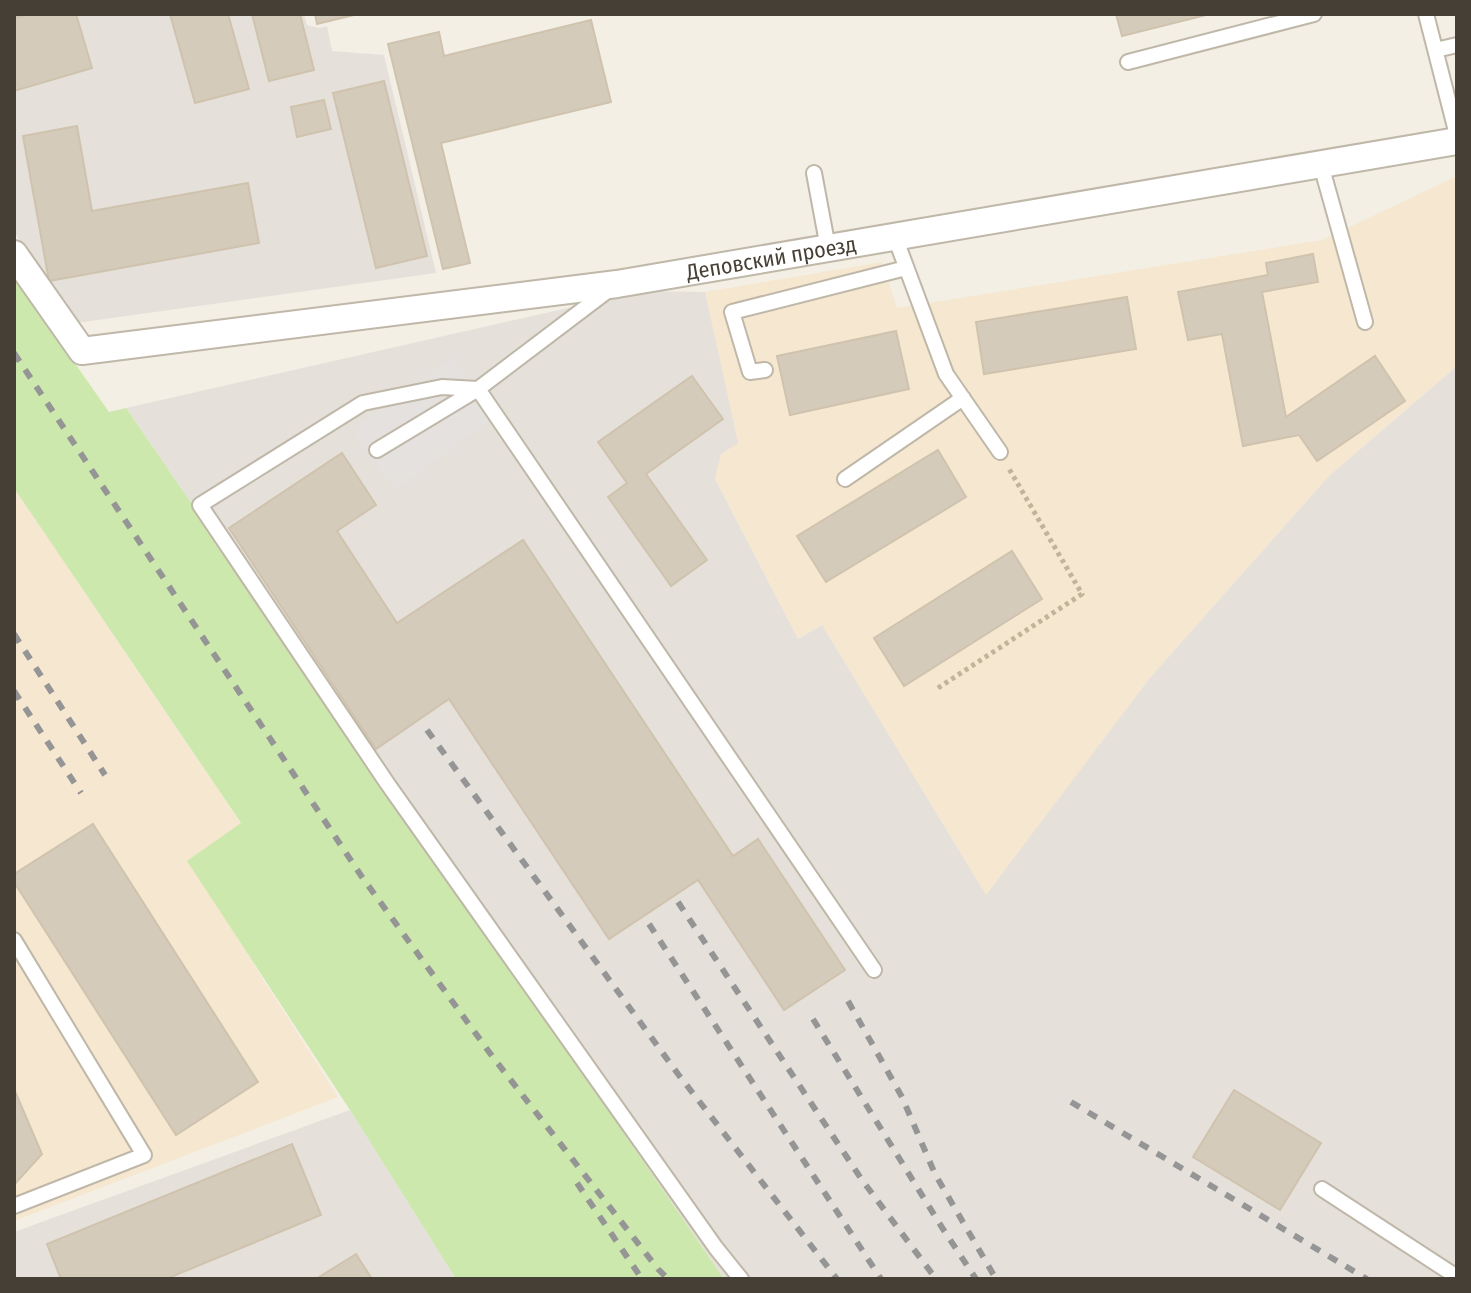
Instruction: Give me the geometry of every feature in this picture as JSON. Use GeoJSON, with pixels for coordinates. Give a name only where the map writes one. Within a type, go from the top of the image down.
{"type":"FeatureCollection","features":[{"type":"Feature","properties":{"kind":"street","name":"Деповский проезд"},"geometry":{"type":"LineString","coordinates":[[14,254],[82,351],[617,284],[1457,141]]}},
{"type":"Feature","properties":{"kind":"lane"},"geometry":{"type":"LineString","coordinates":[[1128,62],[1314,14]]}},
{"type":"Feature","properties":{"kind":"lane"},"geometry":{"type":"LineString","coordinates":[[1426,14],[1457,135]]}},
{"type":"Feature","properties":{"kind":"lane"},"geometry":{"type":"LineString","coordinates":[[1436,50],[1457,45]]}},
{"type":"Feature","properties":{"kind":"lane"},"geometry":{"type":"LineString","coordinates":[[1321,165],[1365,322]]}},
{"type":"Feature","properties":{"kind":"lane"},"geometry":{"type":"LineString","coordinates":[[814,173],[828,248]]}},
{"type":"Feature","properties":{"kind":"lane"},"geometry":{"type":"LineString","coordinates":[[895,237],[946,374],[1000,452]]}},
{"type":"Feature","properties":{"kind":"lane"},"geometry":{"type":"LineString","coordinates":[[765,370],[750,372],[732,312],[906,268]]}},
{"type":"Feature","properties":{"kind":"lane"},"geometry":{"type":"LineString","coordinates":[[377,450],[478,389],[617,284]]}},
{"type":"Feature","properties":{"kind":"lane"},"geometry":{"type":"LineString","coordinates":[[478,389],[442,387],[363,403],[200,505],[396,796],[741,1279]]}},
{"type":"Feature","properties":{"kind":"lane"},"geometry":{"type":"LineString","coordinates":[[478,389],[874,970]]}},
{"type":"Feature","properties":{"kind":"lane"},"geometry":{"type":"LineString","coordinates":[[845,479],[963,398]]}},
{"type":"Feature","properties":{"kind":"lane"},"geometry":{"type":"LineString","coordinates":[[14,940],[144,1155],[14,1206]]}},
{"type":"Feature","properties":{"kind":"lane"},"geometry":{"type":"LineString","coordinates":[[1322,1189],[1457,1277]]}},
{"type":"Feature","properties":{"kind":"path"},"geometry":{"type":"LineString","coordinates":[[938,688],[1082,594],[1000,452]]}},
{"type":"Feature","properties":{"kind":"shaded area"},"geometry":{"type":"Polygon","coordinates":[[[14,14],[304,14],[307,25],[327,26],[332,51],[384,55],[436,273],[76,323],[14,232],[14,14]]]}},
{"type":"Feature","properties":{"kind":"shaded area"},"geometry":{"type":"Polygon","coordinates":[[[1457,176],[1457,366],[1329,476],[1149,679],[986,896],[822,625],[798,639],[715,479],[721,454],[705,292],[882,262],[897,308],[1322,240],[1457,176]]]}},
{"type":"Feature","properties":{"kind":"shaded area"},"geometry":{"type":"Polygon","coordinates":[[[643,291],[705,292],[738,443],[721,454],[715,479],[798,639],[822,625],[986,895],[1149,679],[1329,476],[1457,366],[1457,1279],[724,1279],[126,408],[643,291]]]}},
{"type":"Feature","properties":{"kind":"shaded area"},"geometry":{"type":"Polygon","coordinates":[[[452,357],[496,417],[396,489],[362,448],[353,429],[452,357]]]}},
{"type":"Feature","properties":{"kind":"shaded area"},"geometry":{"type":"Polygon","coordinates":[[[14,488],[241,824],[188,861],[338,1097],[14,1221],[14,488]]]}},
{"type":"Feature","properties":{"kind":"shaded area"},"geometry":{"type":"Polygon","coordinates":[[[350,1110],[456,1279],[14,1279],[14,1232],[350,1110]]]}},
{"type":"Feature","properties":{"kind":"green space"},"geometry":{"type":"Polygon","coordinates":[[[14,276],[109,412],[126,408],[724,1279],[456,1279],[187,861],[241,823],[14,488],[14,276]]]}},
{"type":"Feature","properties":{"kind":"building"},"geometry":{"type":"Polygon","coordinates":[[[28,14],[76,14],[92,68],[14,91],[14,18],[28,14]]]}},
{"type":"Feature","properties":{"kind":"building"},"geometry":{"type":"Polygon","coordinates":[[[170,14],[228,14],[249,89],[195,103],[170,14]]]}},
{"type":"Feature","properties":{"kind":"building"},"geometry":{"type":"Polygon","coordinates":[[[252,14],[300,14],[314,70],[269,81],[252,14]]]}},
{"type":"Feature","properties":{"kind":"building"},"geometry":{"type":"Polygon","coordinates":[[[315,14],[358,14],[317,24],[315,14]]]}},
{"type":"Feature","properties":{"kind":"building"},"geometry":{"type":"Polygon","coordinates":[[[1116,14],[1210,14],[1122,36],[1116,14]]]}},
{"type":"Feature","properties":{"kind":"building"},"geometry":{"type":"Polygon","coordinates":[[[591,20],[611,102],[441,143],[470,263],[443,269],[388,44],[439,32],[444,56],[591,20]]]}},
{"type":"Feature","properties":{"kind":"building"},"geometry":{"type":"Polygon","coordinates":[[[384,81],[427,256],[376,268],[333,93],[384,81]]]}},
{"type":"Feature","properties":{"kind":"building"},"geometry":{"type":"Polygon","coordinates":[[[324,100],[331,129],[297,137],[291,107],[324,100]]]}},
{"type":"Feature","properties":{"kind":"building"},"geometry":{"type":"Polygon","coordinates":[[[77,126],[92,211],[248,183],[259,243],[49,281],[23,136],[77,126]]]}},
{"type":"Feature","properties":{"kind":"building"},"geometry":{"type":"Polygon","coordinates":[[[1313,254],[1318,282],[1262,292],[1286,417],[1375,356],[1405,401],[1317,461],[1299,435],[1243,446],[1222,334],[1188,340],[1178,292],[1268,275],[1266,263],[1313,254]]]}},
{"type":"Feature","properties":{"kind":"building"},"geometry":{"type":"Polygon","coordinates":[[[1127,297],[1136,349],[984,374],[976,322],[1127,297]]]}},
{"type":"Feature","properties":{"kind":"building"},"geometry":{"type":"Polygon","coordinates":[[[896,331],[909,389],[790,415],[777,356],[896,331]]]}},
{"type":"Feature","properties":{"kind":"building"},"geometry":{"type":"Polygon","coordinates":[[[692,376],[723,419],[646,474],[707,560],[671,586],[608,497],[627,483],[598,442],[692,376]]]}},
{"type":"Feature","properties":{"kind":"building"},"geometry":{"type":"Polygon","coordinates":[[[938,450],[966,497],[826,582],[797,536],[938,450]]]}},
{"type":"Feature","properties":{"kind":"building"},"geometry":{"type":"Polygon","coordinates":[[[342,453],[376,505],[337,531],[397,623],[523,540],[733,856],[758,839],[845,970],[784,1010],[698,880],[609,939],[449,699],[376,749],[229,528],[342,453]]]}},
{"type":"Feature","properties":{"kind":"building"},"geometry":{"type":"Polygon","coordinates":[[[1012,551],[1042,599],[904,686],[874,638],[1012,551]]]}},
{"type":"Feature","properties":{"kind":"building"},"geometry":{"type":"Polygon","coordinates":[[[93,824],[258,1082],[176,1135],[14,882],[14,874],[93,824]]]}},
{"type":"Feature","properties":{"kind":"building"},"geometry":{"type":"Polygon","coordinates":[[[14,1089],[42,1154],[14,1185],[14,1089]]]}},
{"type":"Feature","properties":{"kind":"building"},"geometry":{"type":"Polygon","coordinates":[[[1234,1090],[1321,1143],[1280,1210],[1193,1157],[1234,1090]]]}},
{"type":"Feature","properties":{"kind":"building"},"geometry":{"type":"Polygon","coordinates":[[[292,1144],[321,1215],[166,1279],[61,1279],[47,1244],[292,1144]]]}},
{"type":"Feature","properties":{"kind":"building"},"geometry":{"type":"Polygon","coordinates":[[[356,1254],[372,1279],[316,1279],[356,1254]]]}},
{"type":"Feature","properties":{"kind":"railway"},"geometry":{"type":"LineString","coordinates":[[14,353],[362,877],[492,1056],[668,1279]]}},
{"type":"Feature","properties":{"kind":"railway"},"geometry":{"type":"LineString","coordinates":[[14,634],[105,775]]}},
{"type":"Feature","properties":{"kind":"railway"},"geometry":{"type":"LineString","coordinates":[[14,691],[81,793]]}},
{"type":"Feature","properties":{"kind":"railway"},"geometry":{"type":"LineString","coordinates":[[427,730],[678,1074],[837,1279]]}},
{"type":"Feature","properties":{"kind":"railway"},"geometry":{"type":"LineString","coordinates":[[678,902],[862,1180],[936,1279]]}},
{"type":"Feature","properties":{"kind":"railway"},"geometry":{"type":"LineString","coordinates":[[649,924],[881,1279]]}},
{"type":"Feature","properties":{"kind":"railway"},"geometry":{"type":"LineString","coordinates":[[848,1001],[902,1097],[935,1174],[996,1279]]}},
{"type":"Feature","properties":{"kind":"railway"},"geometry":{"type":"LineString","coordinates":[[813,1019],[976,1279]]}},
{"type":"Feature","properties":{"kind":"railway"},"geometry":{"type":"LineString","coordinates":[[1071,1102],[1367,1279]]}},
{"type":"Feature","properties":{"kind":"railway"},"geometry":{"type":"LineString","coordinates":[[577,1183],[642,1279]]}}]}
